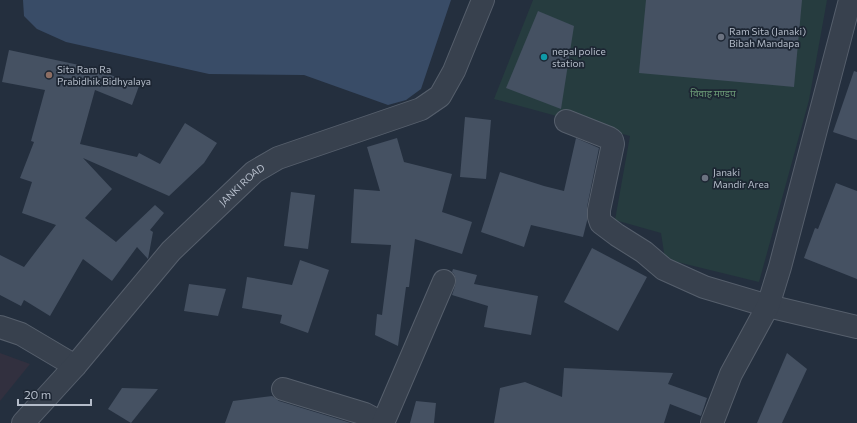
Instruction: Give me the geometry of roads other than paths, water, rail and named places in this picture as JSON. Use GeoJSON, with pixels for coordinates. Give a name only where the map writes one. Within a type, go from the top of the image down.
{"type":"FeatureCollection","features":[{"type":"Feature","properties":{"kind":"street","name":"JANKI ROAD"},"geometry":{"type":"LineString","coordinates":[[23,423],[75,366],[171,251],[254,172],[278,158],[421,109],[440,96],[454,71],[483,0]]}},
{"type":"Feature","properties":{"kind":"street"},"geometry":{"type":"LineString","coordinates":[[712,423],[731,374],[768,306],[780,267],[850,0]]}},
{"type":"Feature","properties":{"kind":"street"},"geometry":{"type":"LineString","coordinates":[[566,121],[612,140],[613,144],[599,210],[601,223],[644,252],[664,270],[704,287],[768,306],[857,327]]}},
{"type":"Feature","properties":{"kind":"street"},"geometry":{"type":"LineString","coordinates":[[283,389],[365,414],[382,423],[444,281]]}},
{"type":"Feature","properties":{"kind":"street"},"geometry":{"type":"LineString","coordinates":[[0,327],[21,334],[75,366]]}},
{"type":"Feature","properties":{"kind":"water"},"geometry":{"type":"Polygon","coordinates":[[[23,0],[451,0],[421,89],[406,100],[388,105],[304,75],[209,74],[66,42],[37,29],[24,16],[23,0]]]}},
{"type":"Feature","properties":{"kind":"place","name":"Ram Sita (Janaki) Bibah Mandapa"},"geometry":{"type":"Point","coordinates":[721,37]}},
{"type":"Feature","properties":{"kind":"place","name":"nepal police station"},"geometry":{"type":"Point","coordinates":[544,57]}},
{"type":"Feature","properties":{"kind":"place","name":"Sita Ram Ra Prabidhik Bidhyalaya"},"geometry":{"type":"Point","coordinates":[49,75]}},
{"type":"Feature","properties":{"kind":"place","name":"Janaki Mandir Area"},"geometry":{"type":"Point","coordinates":[705,178]}},
{"type":"Feature","properties":{"kind":"park label","name":"विवाह मण्डप"},"geometry":{"type":"Point","coordinates":[713,93]}}]}
